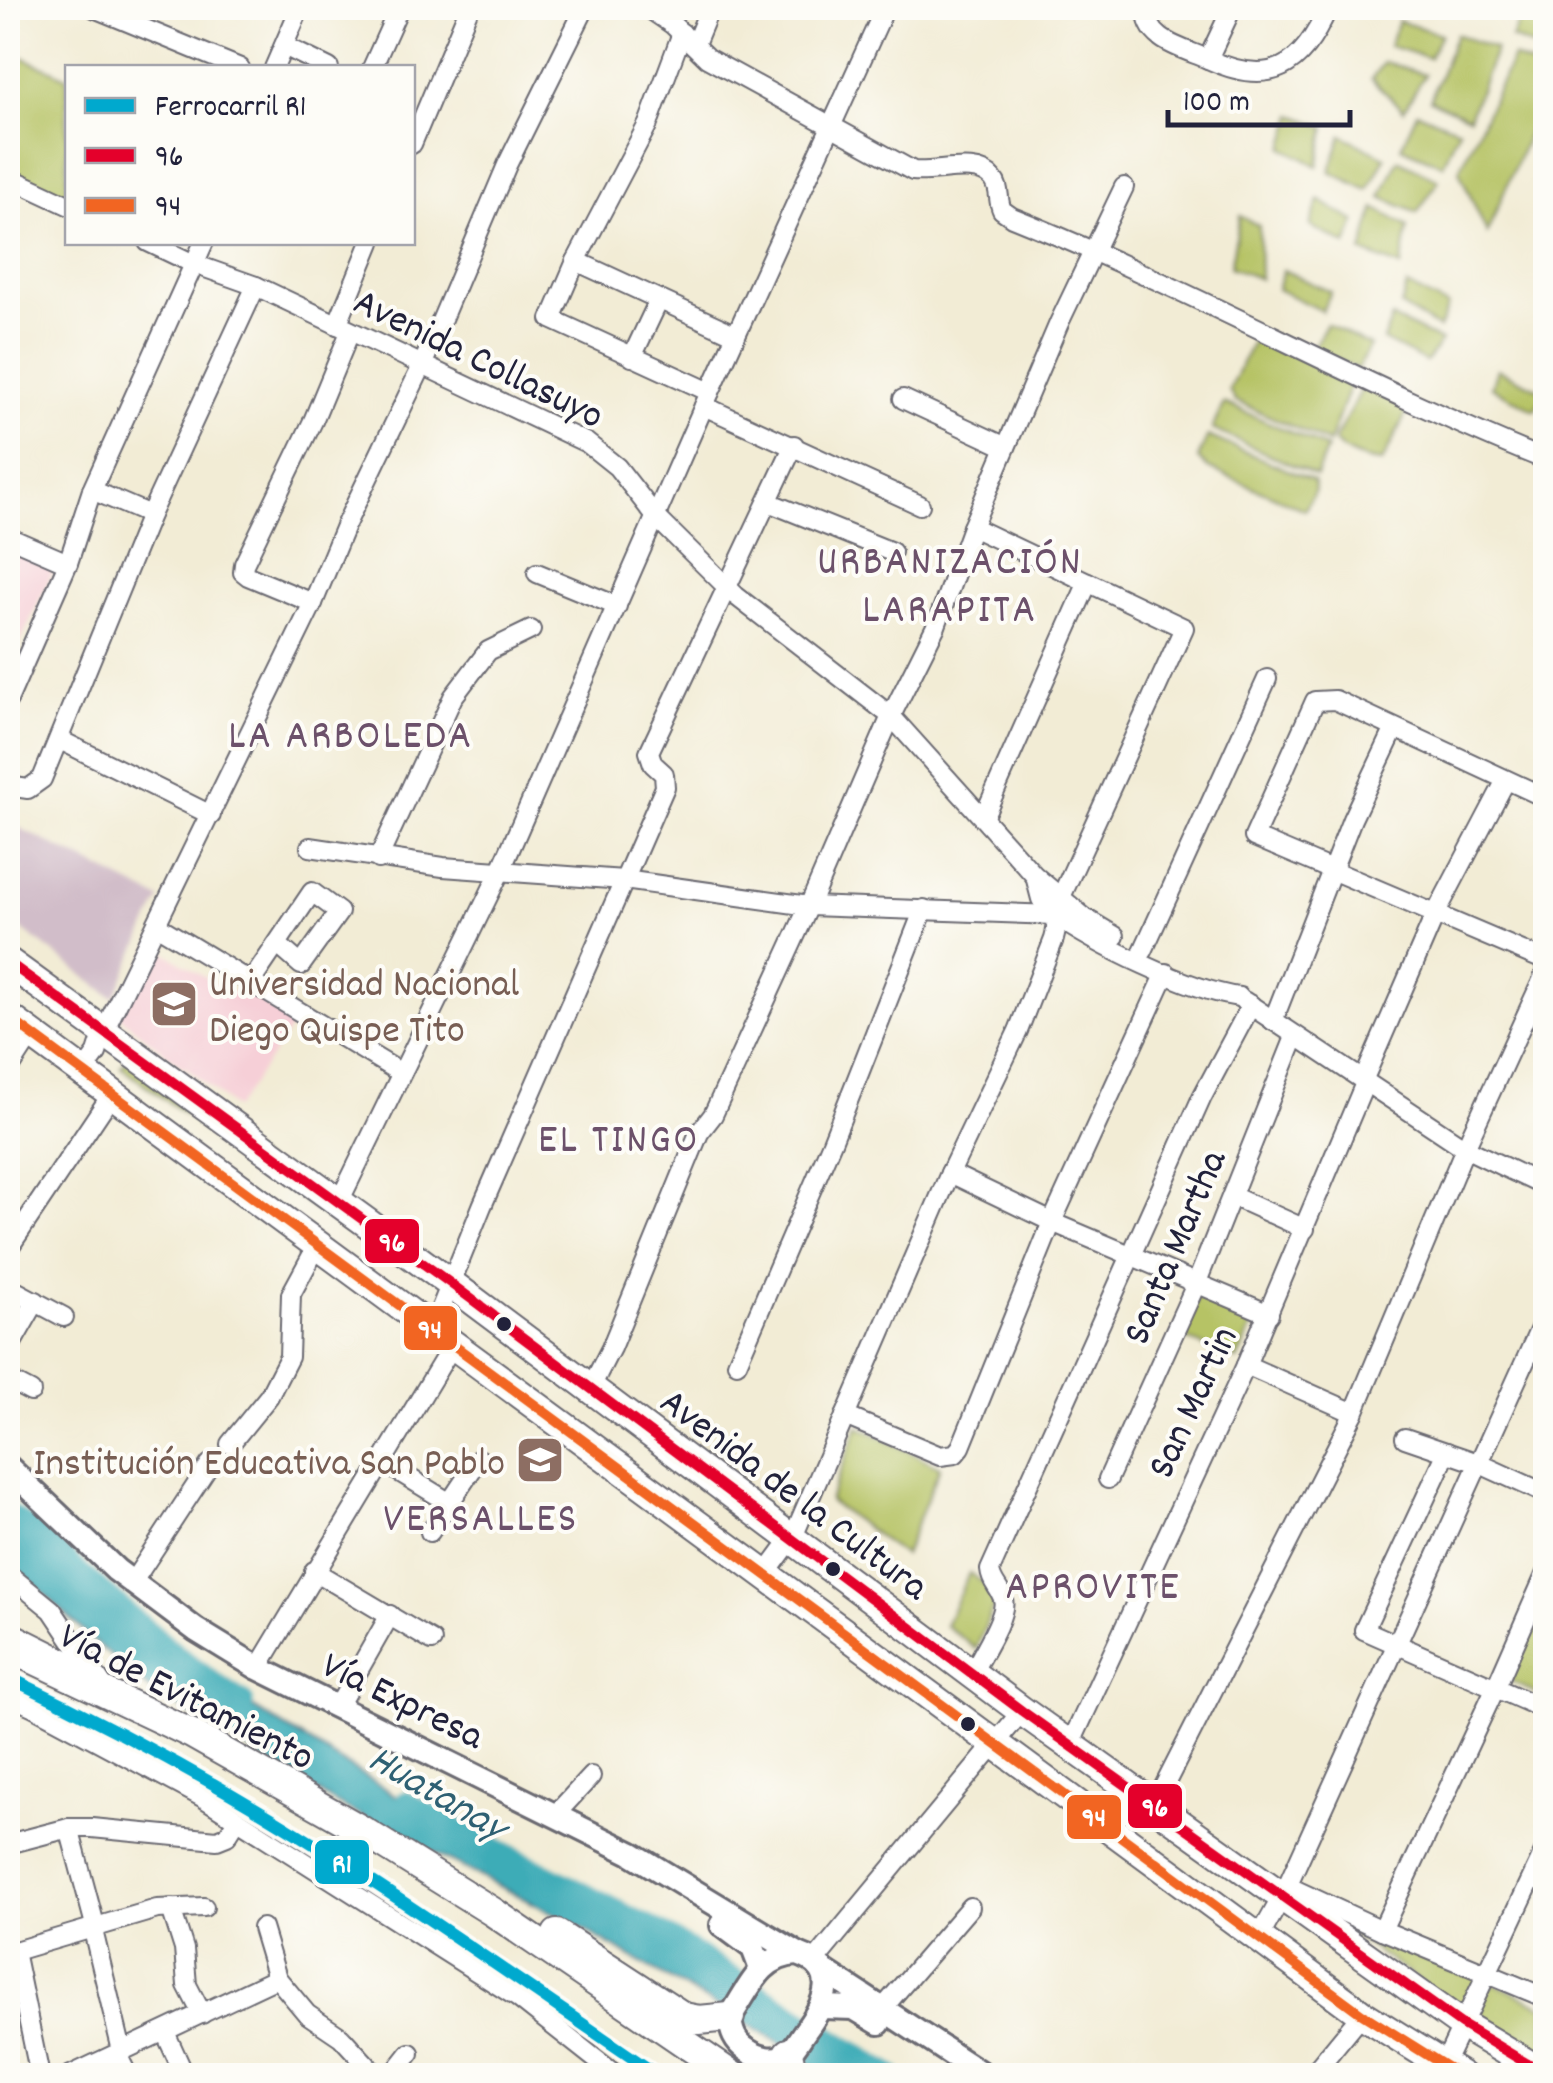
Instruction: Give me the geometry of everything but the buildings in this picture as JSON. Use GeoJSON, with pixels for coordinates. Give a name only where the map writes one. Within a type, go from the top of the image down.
{"type":"FeatureCollection","features":[{"type":"Feature","properties":{"kind":"highway","name":"Avenida de la Cultura"},"geometry":{"type":"LineString","coordinates":[[8,962],[450,1283],[1070,1745],[1285,1890],[1461,2024],[1538,2073]]}},
{"type":"Feature","properties":{"kind":"highway"},"geometry":{"type":"LineString","coordinates":[[8,1018],[766,1574],[995,1747],[1362,2014],[1448,2072]]}},
{"type":"Feature","properties":{"kind":"highway","name":"Vía de Evitamiento"},"geometry":{"type":"LineString","coordinates":[[8,1647],[192,1734],[404,1856],[493,1912],[714,2072]]}},
{"type":"Feature","properties":{"kind":"highway","name":"Vía de Evitamiento"},"geometry":{"type":"LineString","coordinates":[[8,1659],[126,1716],[335,1833],[714,2072]]}},
{"type":"Feature","properties":{"kind":"highway"},"geometry":{"type":"LineString","coordinates":[[404,1856],[498,1897],[684,2017],[699,2020],[730,2016]]}},
{"type":"Feature","properties":{"kind":"main road","name":"Vía Expresa"},"geometry":{"type":"LineString","coordinates":[[8,1467],[132,1583],[196,1630],[258,1668],[631,1853],[810,1962],[878,2014]]}},
{"type":"Feature","properties":{"kind":"main road","name":"Vía Expresa"},"geometry":{"type":"LineString","coordinates":[[8,1487],[123,1593],[202,1652],[338,1725],[617,1861],[746,1941],[753,1948],[759,1972]]}},
{"type":"Feature","properties":{"kind":"main road"},"geometry":{"type":"LineString","coordinates":[[772,1959],[810,1962],[826,1990],[821,2009],[790,2060],[754,2054],[737,2042],[730,2016],[759,1972],[772,1959]]}},
{"type":"Feature","properties":{"kind":"main road"},"geometry":{"type":"LineString","coordinates":[[821,2009],[854,2008],[878,2014],[985,2076]]}},
{"type":"Feature","properties":{"kind":"main road"},"geometry":{"type":"LineString","coordinates":[[878,2014],[962,2076]]}},
{"type":"Feature","properties":{"kind":"street"},"geometry":{"type":"LineString","coordinates":[[94,8],[233,65]]}},
{"type":"Feature","properties":{"kind":"street"},"geometry":{"type":"LineString","coordinates":[[275,65],[300,8]]}},
{"type":"Feature","properties":{"kind":"street"},"geometry":{"type":"LineString","coordinates":[[373,65],[399,8]]}},
{"type":"Feature","properties":{"kind":"street"},"geometry":{"type":"LineString","coordinates":[[415,137],[469,8]]}},
{"type":"Feature","properties":{"kind":"street"},"geometry":{"type":"LineString","coordinates":[[83,1072],[98,1053],[104,1031],[313,603],[345,526],[422,366],[507,165],[584,8]]}},
{"type":"Feature","properties":{"kind":"street"},"geometry":{"type":"LineString","coordinates":[[648,8],[706,58],[913,170],[942,172],[968,167],[988,174],[995,180],[1002,210],[1472,430],[1546,460]]}},
{"type":"Feature","properties":{"kind":"street"},"geometry":{"type":"LineString","coordinates":[[710,8],[688,39],[551,319],[632,356],[794,445],[920,504]]}},
{"type":"Feature","properties":{"kind":"street"},"geometry":{"type":"LineString","coordinates":[[338,1204],[501,870],[707,399],[885,8]]}},
{"type":"Feature","properties":{"kind":"street"},"geometry":{"type":"LineString","coordinates":[[1148,8],[1146,20],[1157,37],[1242,73],[1258,74],[1280,68],[1316,36],[1328,8]]}},
{"type":"Feature","properties":{"kind":"street"},"geometry":{"type":"LineString","coordinates":[[1208,59],[1232,8]]}},
{"type":"Feature","properties":{"kind":"street"},"geometry":{"type":"LineString","coordinates":[[284,46],[324,65]]}},
{"type":"Feature","properties":{"kind":"street"},"geometry":{"type":"LineString","coordinates":[[8,177],[65,204]]}},
{"type":"Feature","properties":{"kind":"street"},"geometry":{"type":"LineString","coordinates":[[590,1389],[611,1348],[700,1133],[712,1115],[891,716],[936,626],[972,527],[1059,323],[1124,187]]}},
{"type":"Feature","properties":{"kind":"street","name":"Avenida Collasuyo"},"geometry":{"type":"LineString","coordinates":[[154,245],[256,286],[587,443],[617,466],[656,516],[726,586],[891,716],[1036,876],[1041,900],[1054,915]]}},
{"type":"Feature","properties":{"kind":"street"},"geometry":{"type":"LineString","coordinates":[[8,700],[68,563],[92,490],[203,245]]}},
{"type":"Feature","properties":{"kind":"street"},"geometry":{"type":"LineString","coordinates":[[313,603],[248,576],[243,572],[244,564],[313,422],[370,245]]}},
{"type":"Feature","properties":{"kind":"street"},"geometry":{"type":"LineString","coordinates":[[576,262],[736,335]]}},
{"type":"Feature","properties":{"kind":"street"},"geometry":{"type":"LineString","coordinates":[[8,786],[28,790],[36,785],[60,740],[150,515],[256,286]]}},
{"type":"Feature","properties":{"kind":"street"},"geometry":{"type":"LineString","coordinates":[[632,356],[659,300]]}},
{"type":"Feature","properties":{"kind":"street"},"geometry":{"type":"LineString","coordinates":[[903,399],[1006,447]]}},
{"type":"Feature","properties":{"kind":"street"},"geometry":{"type":"LineString","coordinates":[[258,1668],[384,1462],[442,1338],[450,1283],[665,786],[664,774],[653,764],[649,752],[794,445]]}},
{"type":"Feature","properties":{"kind":"street"},"geometry":{"type":"LineString","coordinates":[[92,490],[150,515]]}},
{"type":"Feature","properties":{"kind":"street"},"geometry":{"type":"LineString","coordinates":[[768,502],[892,552]]}},
{"type":"Feature","properties":{"kind":"street"},"geometry":{"type":"LineString","coordinates":[[972,527],[1184,628],[1068,903],[1054,915]]}},
{"type":"Feature","properties":{"kind":"street"},"geometry":{"type":"LineString","coordinates":[[8,537],[68,563]]}},
{"type":"Feature","properties":{"kind":"street"},"geometry":{"type":"LineString","coordinates":[[536,573],[617,606]]}},
{"type":"Feature","properties":{"kind":"street"},"geometry":{"type":"LineString","coordinates":[[984,816],[1088,582]]}},
{"type":"Feature","properties":{"kind":"street"},"geometry":{"type":"LineString","coordinates":[[378,859],[453,697],[488,651],[531,630]]}},
{"type":"Feature","properties":{"kind":"street"},"geometry":{"type":"LineString","coordinates":[[845,1416],[940,1456],[955,1454],[961,1447],[1267,679]]}},
{"type":"Feature","properties":{"kind":"street"},"geometry":{"type":"LineString","coordinates":[[1546,798],[1335,700],[1314,701],[1255,830],[1256,840],[1546,961]]}},
{"type":"Feature","properties":{"kind":"street"},"geometry":{"type":"LineString","coordinates":[[1273,1021],[1352,819],[1394,730]]}},
{"type":"Feature","properties":{"kind":"street"},"geometry":{"type":"LineString","coordinates":[[60,740],[211,815]]}},
{"type":"Feature","properties":{"kind":"street","name":"San Martin"},"geometry":{"type":"LineString","coordinates":[[1070,1745],[1269,1314],[1436,915],[1506,780]]}},
{"type":"Feature","properties":{"kind":"street"},"geometry":{"type":"LineString","coordinates":[[310,847],[378,859],[624,880],[809,906],[1054,915],[1222,994],[1245,1001],[1465,1148],[1546,1186]]}},
{"type":"Feature","properties":{"kind":"street"},"geometry":{"type":"LineString","coordinates":[[1036,876],[1092,923],[1155,962]]}},
{"type":"Feature","properties":{"kind":"street"},"geometry":{"type":"LineString","coordinates":[[737,1364],[832,1142],[924,909]]}},
{"type":"Feature","properties":{"kind":"street"},"geometry":{"type":"LineString","coordinates":[[766,1574],[793,1537],[950,1173],[1018,1031],[1054,938],[1054,915]]}},
{"type":"Feature","properties":{"kind":"street"},"geometry":{"type":"LineString","coordinates":[[158,926],[402,1074]]}},
{"type":"Feature","properties":{"kind":"street"},"geometry":{"type":"LineString","coordinates":[[251,982],[277,944]]}},
{"type":"Feature","properties":{"kind":"street"},"geometry":{"type":"LineString","coordinates":[[1155,1804],[1354,1413],[1465,1148],[1546,972]]}},
{"type":"Feature","properties":{"kind":"street"},"geometry":{"type":"LineString","coordinates":[[972,1673],[1003,1613],[1004,1600],[991,1580],[990,1570],[1245,1001]]}},
{"type":"Feature","properties":{"kind":"street"},"geometry":{"type":"LineString","coordinates":[[8,1071],[32,1034]]}},
{"type":"Feature","properties":{"kind":"street","name":"Santa Martha"},"geometry":{"type":"LineString","coordinates":[[1108,1479],[1198,1282],[1295,1037]]}},
{"type":"Feature","properties":{"kind":"street"},"geometry":{"type":"LineString","coordinates":[[8,1249],[112,1094]]}},
{"type":"Feature","properties":{"kind":"street"},"geometry":{"type":"LineString","coordinates":[[950,1173],[1052,1222],[1269,1314]]}},
{"type":"Feature","properties":{"kind":"street"},"geometry":{"type":"LineString","coordinates":[[1232,1196],[1304,1229]]}},
{"type":"Feature","properties":{"kind":"street"},"geometry":{"type":"LineString","coordinates":[[230,1444],[269,1396],[289,1357],[291,1294],[317,1246]]}},
{"type":"Feature","properties":{"kind":"street"},"geometry":{"type":"LineString","coordinates":[[8,1287],[64,1318]]}},
{"type":"Feature","properties":{"kind":"street"},"geometry":{"type":"LineString","coordinates":[[8,1350],[36,1302]]}},
{"type":"Feature","properties":{"kind":"street"},"geometry":{"type":"LineString","coordinates":[[1259,1938],[1285,1890],[1546,1315]]}},
{"type":"Feature","properties":{"kind":"street"},"geometry":{"type":"LineString","coordinates":[[1246,1365],[1354,1413]]}},
{"type":"Feature","properties":{"kind":"street"},"geometry":{"type":"LineString","coordinates":[[8,1380],[31,1392]]}},
{"type":"Feature","properties":{"kind":"street"},"geometry":{"type":"LineString","coordinates":[[1404,1438],[1478,1463],[1546,1494]]}},
{"type":"Feature","properties":{"kind":"street"},"geometry":{"type":"LineString","coordinates":[[1447,1452],[1364,1630],[1546,1710]]}},
{"type":"Feature","properties":{"kind":"street"},"geometry":{"type":"LineString","coordinates":[[430,1532],[479,1459]]}},
{"type":"Feature","properties":{"kind":"street"},"geometry":{"type":"LineString","coordinates":[[384,1462],[450,1504]]}},
{"type":"Feature","properties":{"kind":"street"},"geometry":{"type":"LineString","coordinates":[[132,1583],[210,1464]]}},
{"type":"Feature","properties":{"kind":"street"},"geometry":{"type":"LineString","coordinates":[[314,1571],[432,1641]]}},
{"type":"Feature","properties":{"kind":"street"},"geometry":{"type":"LineString","coordinates":[[1382,1930],[1546,1573]]}},
{"type":"Feature","properties":{"kind":"street"},"geometry":{"type":"LineString","coordinates":[[8,1574],[52,1610],[110,1696]]}},
{"type":"Feature","properties":{"kind":"street"},"geometry":{"type":"LineString","coordinates":[[338,1708],[390,1615]]}},
{"type":"Feature","properties":{"kind":"street"},"geometry":{"type":"LineString","coordinates":[[8,1630],[91,1671]]}},
{"type":"Feature","properties":{"kind":"street"},"geometry":{"type":"LineString","coordinates":[[8,1696],[34,1706],[202,1796],[518,1998],[617,2076]]}},
{"type":"Feature","properties":{"kind":"street"},"geometry":{"type":"LineString","coordinates":[[810,1962],[995,1747],[1022,1710]]}},
{"type":"Feature","properties":{"kind":"street"},"geometry":{"type":"LineString","coordinates":[[556,1814],[590,1776]]}},
{"type":"Feature","properties":{"kind":"street"},"geometry":{"type":"LineString","coordinates":[[8,1844],[69,1828],[217,1840],[227,1836],[237,1820]]}},
{"type":"Feature","properties":{"kind":"street"},"geometry":{"type":"LineString","coordinates":[[69,1828],[128,2076]]}},
{"type":"Feature","properties":{"kind":"street"},"geometry":{"type":"LineString","coordinates":[[1448,2072],[1461,2024],[1546,1848]]}},
{"type":"Feature","properties":{"kind":"street"},"geometry":{"type":"LineString","coordinates":[[1285,1890],[1546,1998]]}},
{"type":"Feature","properties":{"kind":"street"},"geometry":{"type":"LineString","coordinates":[[40,2076],[10,1952],[93,1925],[170,1908],[204,1907]]}},
{"type":"Feature","properties":{"kind":"street"},"geometry":{"type":"LineString","coordinates":[[878,2014],[970,1907]]}},
{"type":"Feature","properties":{"kind":"street"},"geometry":{"type":"LineString","coordinates":[[170,1908],[184,1949],[187,1985],[202,2014]]}},
{"type":"Feature","properties":{"kind":"street"},"geometry":{"type":"LineString","coordinates":[[262,1928],[277,1978],[307,2014],[341,2036],[378,2076]]}},
{"type":"Feature","properties":{"kind":"street"},"geometry":{"type":"LineString","coordinates":[[70,2076],[277,1978]]}},
{"type":"Feature","properties":{"kind":"street"},"geometry":{"type":"LineString","coordinates":[[1311,2076],[1362,2014]]}},
{"type":"Feature","properties":{"kind":"street"},"geometry":{"type":"LineString","coordinates":[[165,2032],[185,2076]]}},
{"type":"Feature","properties":{"kind":"street"},"geometry":{"type":"LineString","coordinates":[[392,2076],[410,2053]]}},
{"type":"Feature","properties":{"kind":"street"},"geometry":{"type":"LineString","coordinates":[[742,2076],[754,2054]]}},
{"type":"Feature","properties":{"kind":"shaded area"},"geometry":{"type":"Polygon","coordinates":[[[8,545],[56,564],[8,669],[8,545]]]}},
{"type":"Feature","properties":{"kind":"shaded area"},"geometry":{"type":"Polygon","coordinates":[[[8,822],[160,899],[114,998],[8,919],[8,822]]]}},
{"type":"Feature","properties":{"kind":"shaded area"},"geometry":{"type":"Polygon","coordinates":[[[152,944],[232,994],[237,987],[294,1023],[235,1109],[187,1068],[202,1043],[185,1069],[117,1014],[152,944]]]}},
{"type":"Feature","properties":{"kind":"green space"},"geometry":{"type":"Polygon","coordinates":[[[1525,8],[1545,8],[1545,52],[1511,38],[1525,8]]]}},
{"type":"Feature","properties":{"kind":"green space"},"geometry":{"type":"Polygon","coordinates":[[[1398,21],[1441,34],[1429,58],[1389,46],[1398,21]]]}},
{"type":"Feature","properties":{"kind":"green space"},"geometry":{"type":"Polygon","coordinates":[[[1456,34],[1496,49],[1469,117],[1430,100],[1456,34]]]}},
{"type":"Feature","properties":{"kind":"green space"},"geometry":{"type":"Polygon","coordinates":[[[8,51],[65,76],[65,199],[8,172],[8,51]]]}},
{"type":"Feature","properties":{"kind":"green space"},"geometry":{"type":"Polygon","coordinates":[[[1513,57],[1545,72],[1545,94],[1487,233],[1459,171],[1513,57]]]}},
{"type":"Feature","properties":{"kind":"green space"},"geometry":{"type":"Polygon","coordinates":[[[1384,62],[1425,74],[1404,110],[1371,79],[1384,62]]]}},
{"type":"Feature","properties":{"kind":"green space"},"geometry":{"type":"Polygon","coordinates":[[[1417,112],[1459,129],[1443,165],[1401,147],[1417,112]]]}},
{"type":"Feature","properties":{"kind":"green space"},"geometry":{"type":"Polygon","coordinates":[[[1294,115],[1326,127],[1318,166],[1284,148],[1294,115]]]}},
{"type":"Feature","properties":{"kind":"green space"},"geometry":{"type":"Polygon","coordinates":[[[1342,135],[1385,157],[1368,190],[1330,172],[1342,135]]]}},
{"type":"Feature","properties":{"kind":"green space"},"geometry":{"type":"Polygon","coordinates":[[[1398,160],[1439,180],[1417,213],[1381,197],[1398,160]]]}},
{"type":"Feature","properties":{"kind":"green space"},"geometry":{"type":"Polygon","coordinates":[[[1319,200],[1356,222],[1347,245],[1310,226],[1319,200]]]}},
{"type":"Feature","properties":{"kind":"green space"},"geometry":{"type":"Polygon","coordinates":[[[1375,208],[1408,227],[1401,267],[1362,252],[1375,208]]]}},
{"type":"Feature","properties":{"kind":"green space"},"geometry":{"type":"Polygon","coordinates":[[[1240,216],[1259,226],[1260,279],[1230,267],[1240,216]]]}},
{"type":"Feature","properties":{"kind":"green space"},"geometry":{"type":"Polygon","coordinates":[[[1283,270],[1331,292],[1322,311],[1277,289],[1283,270]]]}},
{"type":"Feature","properties":{"kind":"green space"},"geometry":{"type":"Polygon","coordinates":[[[1407,286],[1448,306],[1439,329],[1401,306],[1407,286]]]}},
{"type":"Feature","properties":{"kind":"green space"},"geometry":{"type":"Polygon","coordinates":[[[1392,318],[1441,341],[1426,362],[1383,340],[1392,318]]]}},
{"type":"Feature","properties":{"kind":"green space"},"geometry":{"type":"Polygon","coordinates":[[[1327,324],[1370,346],[1357,369],[1312,349],[1327,324]]]}},
{"type":"Feature","properties":{"kind":"green space"},"geometry":{"type":"Polygon","coordinates":[[[1256,334],[1352,380],[1329,443],[1235,401],[1229,390],[1256,334]]]}},
{"type":"Feature","properties":{"kind":"green space"},"geometry":{"type":"Polygon","coordinates":[[[1497,369],[1545,392],[1535,410],[1491,387],[1497,369]]]}},
{"type":"Feature","properties":{"kind":"green space"},"geometry":{"type":"Polygon","coordinates":[[[1364,385],[1410,406],[1382,462],[1356,456],[1334,441],[1364,385]]]}},
{"type":"Feature","properties":{"kind":"green space"},"geometry":{"type":"Polygon","coordinates":[[[1224,403],[1327,448],[1316,476],[1212,429],[1224,403]]]}},
{"type":"Feature","properties":{"kind":"green space"},"geometry":{"type":"Polygon","coordinates":[[[1208,436],[1314,481],[1315,490],[1305,510],[1208,468],[1198,458],[1208,436]]]}},
{"type":"Feature","properties":{"kind":"green space"},"geometry":{"type":"Polygon","coordinates":[[[127,1060],[339,1218],[335,1224],[121,1067],[127,1060]]]}},
{"type":"Feature","properties":{"kind":"green space"},"geometry":{"type":"Polygon","coordinates":[[[1200,1290],[1257,1316],[1237,1360],[1181,1337],[1200,1290]]]}},
{"type":"Feature","properties":{"kind":"green space"},"geometry":{"type":"Polygon","coordinates":[[[858,1426],[940,1467],[904,1555],[829,1501],[858,1426]]]}},
{"type":"Feature","properties":{"kind":"green space"},"geometry":{"type":"Polygon","coordinates":[[[969,1573],[999,1593],[976,1649],[945,1625],[969,1573]]]}},
{"type":"Feature","properties":{"kind":"green space"},"geometry":{"type":"Polygon","coordinates":[[[1545,1600],[1545,1698],[1509,1680],[1545,1600]]]}},
{"type":"Feature","properties":{"kind":"green space"},"geometry":{"type":"Polygon","coordinates":[[[1341,1917],[1482,1979],[1463,2012],[1329,1918],[1341,1917]]]}},
{"type":"Feature","properties":{"kind":"green space"},"geometry":{"type":"Polygon","coordinates":[[[1492,1982],[1545,2007],[1545,2060],[1474,2018],[1492,1982]]]}},
{"type":"Feature","properties":{"kind":"water"},"geometry":{"type":"Polygon","coordinates":[[[8,1514],[29,1527],[216,1685],[433,1818],[521,1859],[663,1934],[892,2075],[827,2075],[778,2042],[574,1924],[335,1803],[151,1690],[8,1564],[8,1514]]]}},
{"type":"Feature","properties":{"kind":"waterway"},"geometry":{"type":"LineString","coordinates":[[8,1514],[181,1658],[243,1702]]}},
{"type":"Feature","properties":{"kind":"waterway","name":"Huatanay"},"geometry":{"type":"LineString","coordinates":[[406,1802],[663,1934],[892,2076]]}},
{"type":"Feature","properties":{"kind":"rail line","name":"R1"},"geometry":{"type":"LineString","coordinates":[[8,1677],[148,1748],[286,1827],[659,2076]]}},
{"type":"Feature","properties":{"kind":"transit line","name":"96"},"geometry":{"type":"LineString","coordinates":[[8,962],[450,1283],[1022,1711],[1461,2024],[1546,2075]]}},
{"type":"Feature","properties":{"kind":"transit line","name":"94"},"geometry":{"type":"LineString","coordinates":[[8,1017],[1362,2014],[1461,2076]]}},
{"type":"Feature","properties":{"kind":"place","name":"Universidad Nacional Diego Quispe Tito"},"geometry":{"type":"Point","coordinates":[174,1004]}},
{"type":"Feature","properties":{"kind":"place","name":"Institución Educativa San Pablo"},"geometry":{"type":"Point","coordinates":[540,1460]}},
{"type":"Feature","properties":{"kind":"district","name":"URBANIZACIÓN LARAPITA"},"geometry":{"type":"Point","coordinates":[950,582]}},
{"type":"Feature","properties":{"kind":"district","name":"LA ARBOLEDA"},"geometry":{"type":"Point","coordinates":[351,732]}},
{"type":"Feature","properties":{"kind":"district","name":"EL TINGO"},"geometry":{"type":"Point","coordinates":[619,1136]}},
{"type":"Feature","properties":{"kind":"district","name":"VERSALLES"},"geometry":{"type":"Point","coordinates":[481,1515]}},
{"type":"Feature","properties":{"kind":"district","name":"APROVITE"},"geometry":{"type":"Point","coordinates":[1093,1583]}}]}
